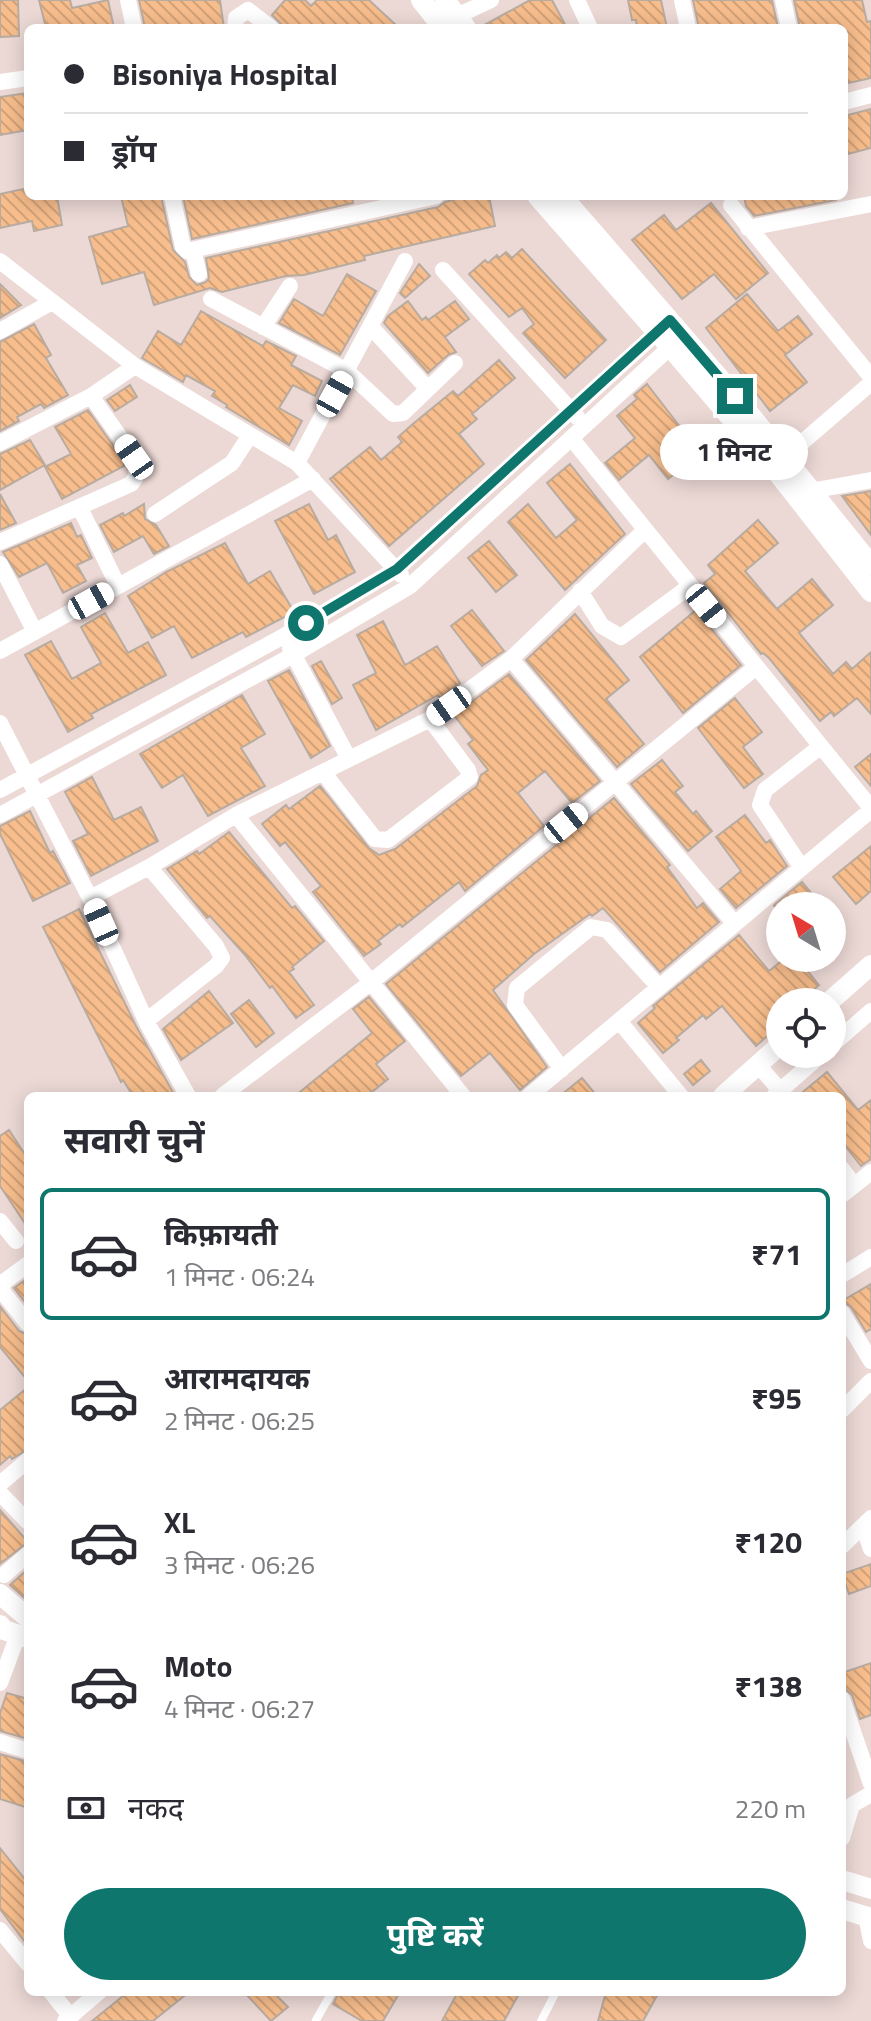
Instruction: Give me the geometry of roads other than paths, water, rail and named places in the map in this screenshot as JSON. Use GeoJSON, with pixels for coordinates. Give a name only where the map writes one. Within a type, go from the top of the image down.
{"type":"FeatureCollection","features":[{"type":"Feature","properties":{"kind":"street"},"geometry":{"type":"LineString","coordinates":[[128,0],[133,24]]}},
{"type":"Feature","properties":{"kind":"street"},"geometry":{"type":"LineString","coordinates":[[421,0],[453,18],[491,0]]}},
{"type":"Feature","properties":{"kind":"street"},"geometry":{"type":"LineString","coordinates":[[577,0],[588,24]]}},
{"type":"Feature","properties":{"kind":"street"},"geometry":{"type":"LineString","coordinates":[[682,0],[687,24]]}},
{"type":"Feature","properties":{"kind":"street"},"geometry":{"type":"LineString","coordinates":[[783,0],[788,24]]}},
{"type":"Feature","properties":{"kind":"street"},"geometry":{"type":"LineString","coordinates":[[235,24],[236,18],[248,10],[266,24]]}},
{"type":"Feature","properties":{"kind":"street"},"geometry":{"type":"LineString","coordinates":[[0,82],[24,79]]}},
{"type":"Feature","properties":{"kind":"street"},"geometry":{"type":"LineString","coordinates":[[848,101],[871,95]]}},
{"type":"Feature","properties":{"kind":"street"},"geometry":{"type":"LineString","coordinates":[[173,200],[183,247],[187,251],[418,200]]}},
{"type":"Feature","properties":{"kind":"street"},"geometry":{"type":"LineString","coordinates":[[541,200],[784,458],[871,565]]}},
{"type":"Feature","properties":{"kind":"street"},"geometry":{"type":"LineString","coordinates":[[565,200],[871,592]]}},
{"type":"Feature","properties":{"kind":"street"},"geometry":{"type":"LineString","coordinates":[[748,228],[871,204]]}},
{"type":"Feature","properties":{"kind":"street"},"geometry":{"type":"LineString","coordinates":[[731,205],[871,377]]}},
{"type":"Feature","properties":{"kind":"street"},"geometry":{"type":"LineString","coordinates":[[193,250],[199,274]]}},
{"type":"Feature","properties":{"kind":"street"},"geometry":{"type":"LineString","coordinates":[[0,261],[135,366],[297,463],[410,586]]}},
{"type":"Feature","properties":{"kind":"street"},"geometry":{"type":"LineString","coordinates":[[297,463],[405,261]]}},
{"type":"Feature","properties":{"kind":"street"},"geometry":{"type":"LineString","coordinates":[[443,270],[586,427]]}},
{"type":"Feature","properties":{"kind":"street"},"geometry":{"type":"LineString","coordinates":[[263,327],[290,286]]}},
{"type":"Feature","properties":{"kind":"street"},"geometry":{"type":"LineString","coordinates":[[211,299],[347,371],[393,414],[403,413],[455,363]]}},
{"type":"Feature","properties":{"kind":"street"},"geometry":{"type":"LineString","coordinates":[[0,331],[52,302]]}},
{"type":"Feature","properties":{"kind":"street"},"geometry":{"type":"LineString","coordinates":[[371,327],[428,389]]}},
{"type":"Feature","properties":{"kind":"street"},"geometry":{"type":"LineString","coordinates":[[0,790],[284,636],[397,569],[572,411],[670,334]]}},
{"type":"Feature","properties":{"kind":"street"},"geometry":{"type":"LineString","coordinates":[[0,815],[293,655],[410,586],[586,427],[670,334]]}},
{"type":"Feature","properties":{"kind":"street"},"geometry":{"type":"LineString","coordinates":[[0,443],[91,396],[135,366]]}},
{"type":"Feature","properties":{"kind":"street"},"geometry":{"type":"LineString","coordinates":[[784,458],[871,383]]}},
{"type":"Feature","properties":{"kind":"street"},"geometry":{"type":"LineString","coordinates":[[0,542],[131,484],[137,475],[134,457],[91,396]]}},
{"type":"Feature","properties":{"kind":"street"},"geometry":{"type":"LineString","coordinates":[[155,514],[232,463],[250,435]]}},
{"type":"Feature","properties":{"kind":"street"},"geometry":{"type":"LineString","coordinates":[[535,1092],[871,809],[572,439]]}},
{"type":"Feature","properties":{"kind":"street"},"geometry":{"type":"LineString","coordinates":[[0,651],[313,479]]}},
{"type":"Feature","properties":{"kind":"street"},"geometry":{"type":"LineString","coordinates":[[810,491],[871,480]]}},
{"type":"Feature","properties":{"kind":"street"},"geometry":{"type":"LineString","coordinates":[[80,508],[118,586]]}},
{"type":"Feature","properties":{"kind":"street"},"geometry":{"type":"LineString","coordinates":[[90,898],[236,815],[430,719],[511,659],[645,530]]}},
{"type":"Feature","properties":{"kind":"street"},"geometry":{"type":"LineString","coordinates":[[0,564],[35,632]]}},
{"type":"Feature","properties":{"kind":"street"},"geometry":{"type":"LineString","coordinates":[[580,591],[602,626],[621,637],[690,586]]}},
{"type":"Feature","properties":{"kind":"street"},"geometry":{"type":"LineString","coordinates":[[284,636],[349,759]]}},
{"type":"Feature","properties":{"kind":"street"},"geometry":{"type":"LineString","coordinates":[[511,659],[735,924]]}},
{"type":"Feature","properties":{"kind":"street"},"geometry":{"type":"LineString","coordinates":[[227,1092],[370,983],[756,667]]}},
{"type":"Feature","properties":{"kind":"street"},"geometry":{"type":"LineString","coordinates":[[323,772],[375,839],[388,840],[470,777],[430,719]]}},
{"type":"Feature","properties":{"kind":"street"},"geometry":{"type":"LineString","coordinates":[[0,723],[90,898],[146,1021],[186,1092]]}},
{"type":"Feature","properties":{"kind":"street"},"geometry":{"type":"LineString","coordinates":[[802,868],[760,805],[765,790],[821,746]]}},
{"type":"Feature","properties":{"kind":"street"},"geometry":{"type":"LineString","coordinates":[[236,815],[460,1092]]}},
{"type":"Feature","properties":{"kind":"street"},"geometry":{"type":"LineString","coordinates":[[146,1021],[222,958],[216,946],[149,867]]}},
{"type":"Feature","properties":{"kind":"street"},"geometry":{"type":"LineString","coordinates":[[562,1069],[515,1005],[517,988],[591,927],[607,930],[659,987]]}},
{"type":"Feature","properties":{"kind":"street"},"geometry":{"type":"LineString","coordinates":[[845,988],[871,965]]}},
{"type":"Feature","properties":{"kind":"street"},"geometry":{"type":"LineString","coordinates":[[846,1033],[871,1011]]}},
{"type":"Feature","properties":{"kind":"street"},"geometry":{"type":"LineString","coordinates":[[619,1021],[678,1092]]}},
{"type":"Feature","properties":{"kind":"street"},"geometry":{"type":"LineString","coordinates":[[728,1092],[766,1058]]}},
{"type":"Feature","properties":{"kind":"street"},"geometry":{"type":"LineString","coordinates":[[758,1065],[778,1092]]}},
{"type":"Feature","properties":{"kind":"street"},"geometry":{"type":"LineString","coordinates":[[781,1092],[807,1068]]}},
{"type":"Feature","properties":{"kind":"street"},"geometry":{"type":"LineString","coordinates":[[848,1190],[871,1172]]}},
{"type":"Feature","properties":{"kind":"street"},"geometry":{"type":"LineString","coordinates":[[0,1221],[16,1241]]}},
{"type":"Feature","properties":{"kind":"street"},"geometry":{"type":"LineString","coordinates":[[846,1273],[871,1257]]}},
{"type":"Feature","properties":{"kind":"street"},"geometry":{"type":"LineString","coordinates":[[24,1267],[5,1281],[1,1290],[24,1319]]}},
{"type":"Feature","properties":{"kind":"street"},"geometry":{"type":"LineString","coordinates":[[846,1320],[871,1361]]}},
{"type":"Feature","properties":{"kind":"street"},"geometry":{"type":"LineString","coordinates":[[846,1407],[868,1390]]}},
{"type":"Feature","properties":{"kind":"street"},"geometry":{"type":"LineString","coordinates":[[0,1484],[24,1463]]}},
{"type":"Feature","properties":{"kind":"street"},"geometry":{"type":"LineString","coordinates":[[0,1493],[24,1518]]}},
{"type":"Feature","properties":{"kind":"street"},"geometry":{"type":"LineString","coordinates":[[846,1542],[869,1520]]}},
{"type":"Feature","properties":{"kind":"street"},"geometry":{"type":"LineString","coordinates":[[869,1520],[871,1549]]}},
{"type":"Feature","properties":{"kind":"street"},"geometry":{"type":"LineString","coordinates":[[0,1683],[19,1629],[2,1584],[24,1559]]}},
{"type":"Feature","properties":{"kind":"street"},"geometry":{"type":"LineString","coordinates":[[846,1711],[871,1784]]}},
{"type":"Feature","properties":{"kind":"street"},"geometry":{"type":"LineString","coordinates":[[0,1742],[24,1750]]}},
{"type":"Feature","properties":{"kind":"street"},"geometry":{"type":"LineString","coordinates":[[846,1825],[852,1805],[871,1794]]}},
{"type":"Feature","properties":{"kind":"street"},"geometry":{"type":"LineString","coordinates":[[846,1881],[871,1889]]}},
{"type":"Feature","properties":{"kind":"street"},"geometry":{"type":"LineString","coordinates":[[846,1910],[868,1917],[871,1941]]}},
{"type":"Feature","properties":{"kind":"street"},"geometry":{"type":"LineString","coordinates":[[0,1930],[24,1959]]}},
{"type":"Feature","properties":{"kind":"street"},"geometry":{"type":"LineString","coordinates":[[54,1996],[68,2019],[94,1996]]}},
{"type":"Feature","properties":{"kind":"lane"},"geometry":{"type":"LineString","coordinates":[[316,2020],[330,1996]]}},
{"type":"Feature","properties":{"kind":"lane"},"geometry":{"type":"LineString","coordinates":[[541,2021],[554,1996]]}}]}
